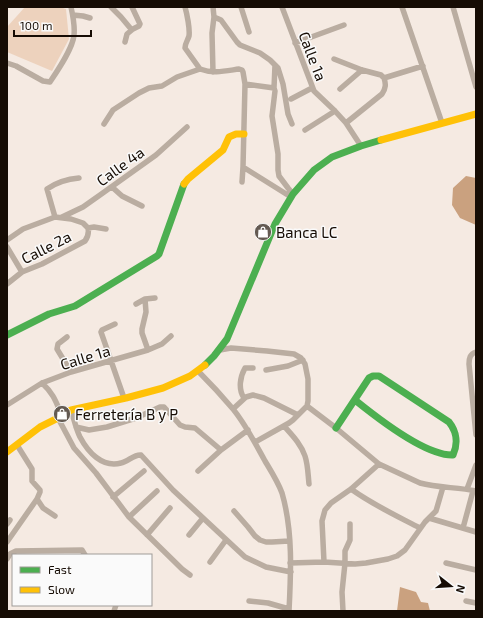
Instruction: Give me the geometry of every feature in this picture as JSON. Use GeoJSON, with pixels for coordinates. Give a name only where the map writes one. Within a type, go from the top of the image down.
{"type":"FeatureCollection","features":[{"type":"Feature","properties":{"kind":"street"},"geometry":{"type":"LineString","coordinates":[[7,63],[16,66],[43,81],[50,82],[71,47],[74,34],[71,7]]}},
{"type":"Feature","properties":{"kind":"street"},"geometry":{"type":"LineString","coordinates":[[111,7],[131,29],[133,29]]}},
{"type":"Feature","properties":{"kind":"street"},"geometry":{"type":"LineString","coordinates":[[125,42],[127,34],[140,24],[132,7]]}},
{"type":"Feature","properties":{"kind":"street"},"geometry":{"type":"LineString","coordinates":[[185,7],[190,33],[185,48],[200,69]]}},
{"type":"Feature","properties":{"kind":"street"},"geometry":{"type":"LineString","coordinates":[[213,7],[213,72]]}},
{"type":"Feature","properties":{"kind":"street"},"geometry":{"type":"LineString","coordinates":[[241,7],[249,32]]}},
{"type":"Feature","properties":{"kind":"street","name":"Calle 1a"},"geometry":{"type":"LineString","coordinates":[[282,7],[312,88],[346,124],[361,146]]}},
{"type":"Feature","properties":{"kind":"street"},"geometry":{"type":"LineString","coordinates":[[402,7],[442,123]]}},
{"type":"Feature","properties":{"kind":"street"},"geometry":{"type":"LineString","coordinates":[[454,7],[476,87]]}},
{"type":"Feature","properties":{"kind":"street"},"geometry":{"type":"LineString","coordinates":[[73,15],[90,18]]}},
{"type":"Feature","properties":{"kind":"street"},"geometry":{"type":"LineString","coordinates":[[214,17],[221,20],[240,45],[260,53],[275,64],[280,73],[288,114],[292,124]]}},
{"type":"Feature","properties":{"kind":"street"},"geometry":{"type":"LineString","coordinates":[[295,43],[344,25]]}},
{"type":"Feature","properties":{"kind":"street"},"geometry":{"type":"LineString","coordinates":[[334,59],[362,70],[381,75],[386,83],[382,94],[346,124]]}},
{"type":"Feature","properties":{"kind":"street"},"geometry":{"type":"LineString","coordinates":[[275,64],[275,91],[272,116],[278,154],[278,170],[279,176],[292,195]]}},
{"type":"Feature","properties":{"kind":"street"},"geometry":{"type":"LineString","coordinates":[[384,78],[423,66]]}},
{"type":"Feature","properties":{"kind":"street"},"geometry":{"type":"LineString","coordinates":[[104,124],[113,110],[148,88],[162,86],[200,69],[213,72],[239,69],[242,70],[245,84],[242,182]]}},
{"type":"Feature","properties":{"kind":"street"},"geometry":{"type":"LineString","coordinates":[[340,89],[362,70]]}},
{"type":"Feature","properties":{"kind":"street"},"geometry":{"type":"LineString","coordinates":[[245,84],[274,88]]}},
{"type":"Feature","properties":{"kind":"street"},"geometry":{"type":"LineString","coordinates":[[291,100],[312,88]]}},
{"type":"Feature","properties":{"kind":"street"},"geometry":{"type":"LineString","coordinates":[[305,130],[335,111]]}},
{"type":"Feature","properties":{"kind":"street"},"geometry":{"type":"LineString","coordinates":[[7,452],[40,427],[71,410],[152,392],[179,381],[198,371],[214,357],[227,339],[267,243],[292,195],[322,163],[332,157],[361,146],[476,114]]}},
{"type":"Feature","properties":{"kind":"street","name":"Calle 4a"},"geometry":{"type":"LineString","coordinates":[[62,217],[83,207],[112,187],[156,155],[187,127]]}},
{"type":"Feature","properties":{"kind":"street"},"geometry":{"type":"LineString","coordinates":[[7,335],[49,314],[75,306],[157,256],[184,182],[223,150],[230,137],[236,134],[244,134]]}},
{"type":"Feature","properties":{"kind":"street"},"geometry":{"type":"LineString","coordinates":[[243,167],[292,195]]}},
{"type":"Feature","properties":{"kind":"street"},"geometry":{"type":"LineString","coordinates":[[55,217],[47,188],[68,179],[79,178]]}},
{"type":"Feature","properties":{"kind":"street"},"geometry":{"type":"LineString","coordinates":[[112,187],[122,196],[142,206]]}},
{"type":"Feature","properties":{"kind":"street","name":"Calle 4a"},"geometry":{"type":"LineString","coordinates":[[7,240],[23,229],[55,217],[62,217],[83,223],[88,228]]}},
{"type":"Feature","properties":{"kind":"street"},"geometry":{"type":"LineString","coordinates":[[88,228],[94,227],[106,229]]}},
{"type":"Feature","properties":{"kind":"street","name":"Calle 2a"},"geometry":{"type":"LineString","coordinates":[[7,284],[22,272],[42,264],[84,241],[89,234],[88,228]]}},
{"type":"Feature","properties":{"kind":"street"},"geometry":{"type":"LineString","coordinates":[[7,247],[22,272]]}},
{"type":"Feature","properties":{"kind":"street"},"geometry":{"type":"LineString","coordinates":[[136,304],[145,299],[155,298]]}},
{"type":"Feature","properties":{"kind":"street"},"geometry":{"type":"LineString","coordinates":[[145,299],[146,312],[142,333],[148,350]]}},
{"type":"Feature","properties":{"kind":"street"},"geometry":{"type":"LineString","coordinates":[[115,324],[102,330],[101,332],[124,398]]}},
{"type":"Feature","properties":{"kind":"street","name":"Calle 1a"},"geometry":{"type":"LineString","coordinates":[[7,405],[42,383],[71,372],[148,350],[162,344],[172,336]]}},
{"type":"Feature","properties":{"kind":"street"},"geometry":{"type":"LineString","coordinates":[[67,338],[58,344],[57,349],[71,372]]}},
{"type":"Feature","properties":{"kind":"street"},"geometry":{"type":"LineString","coordinates":[[220,350],[231,348],[285,353],[298,356],[303,360],[307,370],[307,406],[293,420],[255,442]]}},
{"type":"Feature","properties":{"kind":"street"},"geometry":{"type":"LineString","coordinates":[[476,352],[471,356],[469,364],[476,435]]}},
{"type":"Feature","properties":{"kind":"street"},"geometry":{"type":"LineString","coordinates":[[266,370],[288,366],[303,360]]}},
{"type":"Feature","properties":{"kind":"street"},"geometry":{"type":"LineString","coordinates":[[244,398],[240,385],[243,371],[245,368],[253,368]]}},
{"type":"Feature","properties":{"kind":"street"},"geometry":{"type":"LineString","coordinates":[[198,371],[233,408],[248,430],[281,492],[286,512],[291,572],[289,610],[268,603],[249,601]]}},
{"type":"Feature","properties":{"kind":"street"},"geometry":{"type":"LineString","coordinates":[[336,428],[370,377],[376,375],[383,377],[450,422],[455,434],[456,446],[454,453],[452,456],[448,456],[422,445],[390,427],[355,400]]}},
{"type":"Feature","properties":{"kind":"street"},"geometry":{"type":"LineString","coordinates":[[42,383],[54,396],[60,417],[74,448],[96,473],[129,517],[182,569],[190,574]]}},
{"type":"Feature","properties":{"kind":"street"},"geometry":{"type":"LineString","coordinates":[[233,408],[249,395],[258,395],[298,415]]}},
{"type":"Feature","properties":{"kind":"street"},"geometry":{"type":"LineString","coordinates":[[307,406],[379,464],[420,483],[475,491],[463,528]]}},
{"type":"Feature","properties":{"kind":"street"},"geometry":{"type":"LineString","coordinates":[[76,427],[89,430],[107,427],[136,418],[160,407],[164,407],[180,425],[195,428],[221,450]]}},
{"type":"Feature","properties":{"kind":"street"},"geometry":{"type":"LineString","coordinates":[[71,410],[80,437],[87,447],[102,462],[108,464],[121,463],[130,460],[136,455],[143,457],[173,490],[244,557],[266,567],[291,572]]}},
{"type":"Feature","properties":{"kind":"street"},"geometry":{"type":"LineString","coordinates":[[284,426],[302,449],[305,456],[309,484]]}},
{"type":"Feature","properties":{"kind":"street"},"geometry":{"type":"LineString","coordinates":[[198,471],[221,450],[248,430]]}},
{"type":"Feature","properties":{"kind":"street"},"geometry":{"type":"LineString","coordinates":[[7,542],[37,499],[40,492],[32,481],[32,469],[17,445]]}},
{"type":"Feature","properties":{"kind":"street"},"geometry":{"type":"LineString","coordinates":[[324,562],[322,521],[325,510],[331,503],[351,489],[379,464]]}},
{"type":"Feature","properties":{"kind":"street"},"geometry":{"type":"LineString","coordinates":[[467,489],[476,465]]}},
{"type":"Feature","properties":{"kind":"street"},"geometry":{"type":"LineString","coordinates":[[113,497],[144,471]]}},
{"type":"Feature","properties":{"kind":"street"},"geometry":{"type":"LineString","coordinates":[[290,563],[324,562],[355,564],[388,559],[397,556],[405,550],[420,528],[436,511],[443,487]]}},
{"type":"Feature","properties":{"kind":"street"},"geometry":{"type":"LineString","coordinates":[[351,489],[366,500],[420,528]]}},
{"type":"Feature","properties":{"kind":"street"},"geometry":{"type":"LineString","coordinates":[[129,517],[157,490]]}},
{"type":"Feature","properties":{"kind":"street"},"geometry":{"type":"LineString","coordinates":[[37,499],[43,508],[55,516]]}},
{"type":"Feature","properties":{"kind":"street"},"geometry":{"type":"LineString","coordinates":[[147,536],[170,508]]}},
{"type":"Feature","properties":{"kind":"street"},"geometry":{"type":"LineString","coordinates":[[234,511],[260,540],[266,542],[289,541]]}},
{"type":"Feature","properties":{"kind":"street"},"geometry":{"type":"LineString","coordinates":[[189,535],[203,518]]}},
{"type":"Feature","properties":{"kind":"street"},"geometry":{"type":"LineString","coordinates":[[430,518],[476,532]]}},
{"type":"Feature","properties":{"kind":"street"},"geometry":{"type":"LineString","coordinates":[[343,611],[342,592],[345,551],[350,540],[350,524]]}},
{"type":"Feature","properties":{"kind":"street"},"geometry":{"type":"LineString","coordinates":[[210,562],[226,540]]}},
{"type":"Feature","properties":{"kind":"street"},"geometry":{"type":"LineString","coordinates":[[8,555],[16,551],[82,550],[84,554]]}},
{"type":"Feature","properties":{"kind":"street"},"geometry":{"type":"LineString","coordinates":[[446,563],[476,570]]}},
{"type":"Feature","properties":{"kind":"street"},"geometry":{"type":"LineString","coordinates":[[466,601],[476,603]]}},
{"type":"Feature","properties":{"kind":"shaded area"},"geometry":{"type":"Polygon","coordinates":[[[25,7],[60,7],[66,9],[69,39],[52,71],[7,52],[7,27],[25,7]]]}},
{"type":"Feature","properties":{"kind":"shaded area"},"geometry":{"type":"Polygon","coordinates":[[[466,176],[476,178],[476,225],[460,218],[452,205],[453,188],[466,176]]]}},
{"type":"Feature","properties":{"kind":"shaded area"},"geometry":{"type":"Polygon","coordinates":[[[400,587],[416,592],[421,602],[428,603],[430,611],[397,611],[400,587]]]}},
{"type":"Feature","properties":{"kind":"traffic: fast"},"geometry":{"type":"LineString","coordinates":[[205,365],[227,339],[275,224],[293,194],[314,170],[332,157],[381,140]]}},
{"type":"Feature","properties":{"kind":"traffic: fast"},"geometry":{"type":"LineString","coordinates":[[7,335],[49,314],[75,306],[157,256],[184,184]]}},
{"type":"Feature","properties":{"kind":"traffic: fast"},"geometry":{"type":"LineString","coordinates":[[336,428],[369,378],[379,376],[449,422],[454,430],[456,438],[456,447],[453,455],[442,454],[416,443],[375,416],[355,400]]}},
{"type":"Feature","properties":{"kind":"traffic: slow"},"geometry":{"type":"LineString","coordinates":[[381,140],[476,114]]}},
{"type":"Feature","properties":{"kind":"traffic: slow"},"geometry":{"type":"LineString","coordinates":[[184,184],[223,150],[229,137],[236,134],[244,134]]}},
{"type":"Feature","properties":{"kind":"traffic: slow"},"geometry":{"type":"LineString","coordinates":[[7,452],[40,427],[71,410],[163,388],[190,376],[205,365]]}},
{"type":"Feature","properties":{"kind":"place","name":"Banca LC"},"geometry":{"type":"Point","coordinates":[263,232]}},
{"type":"Feature","properties":{"kind":"place","name":"Ferretería B y P"},"geometry":{"type":"Point","coordinates":[62,414]}}]}
